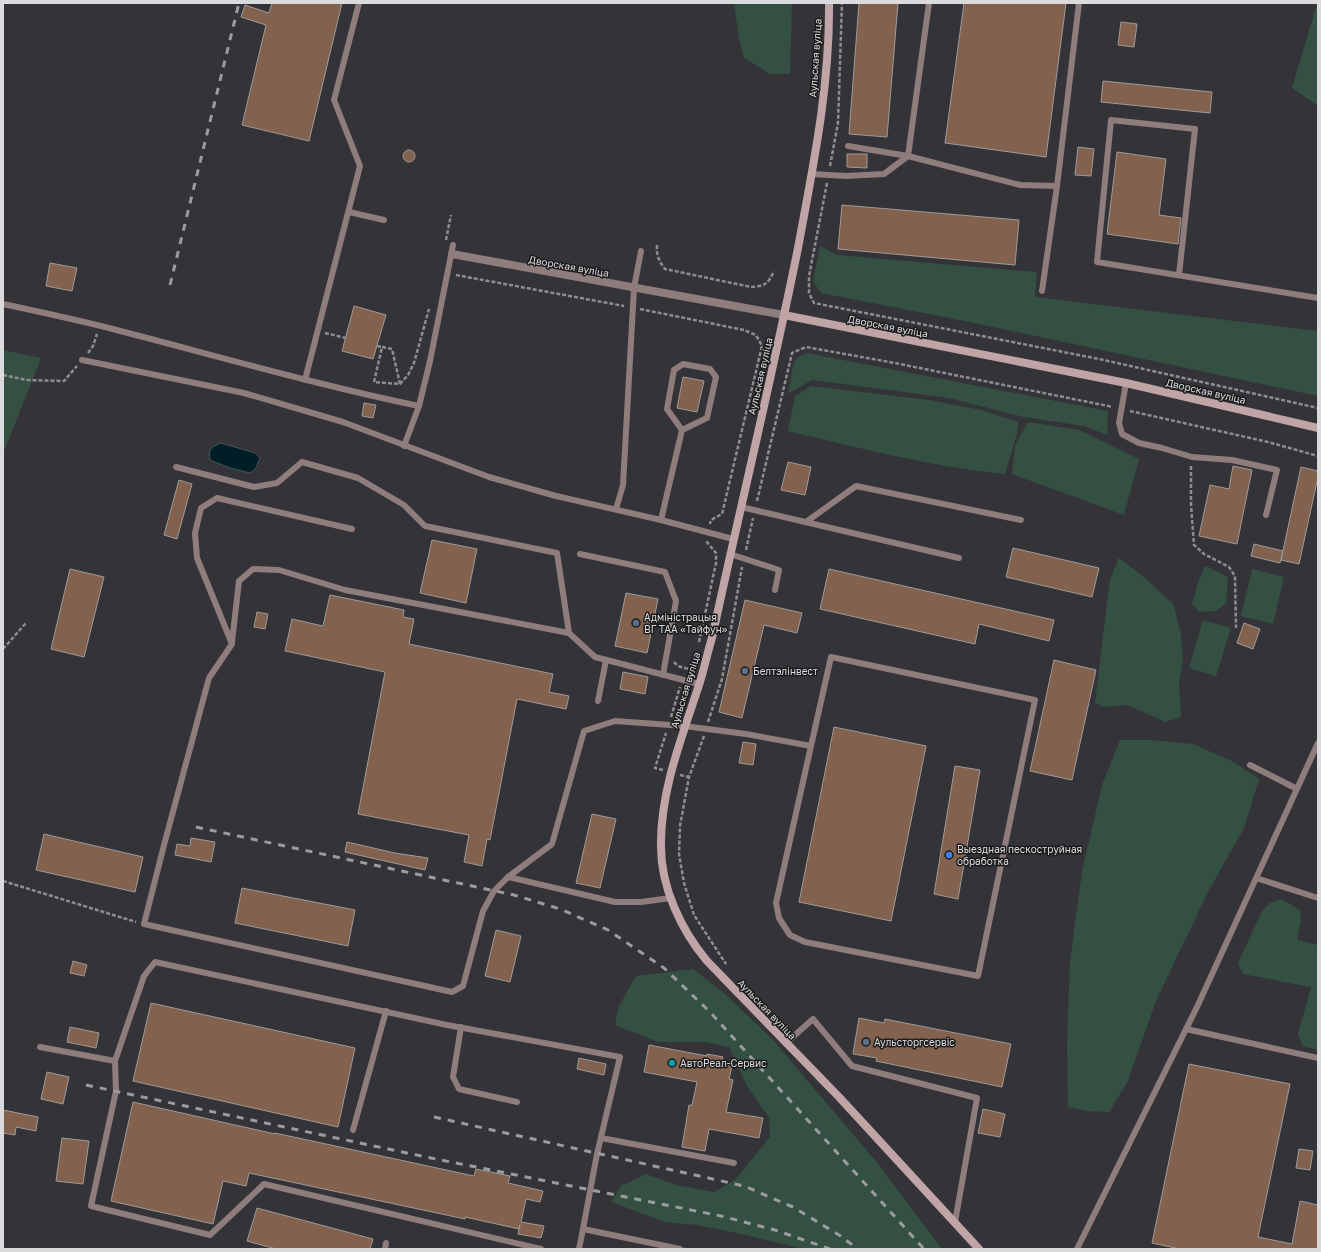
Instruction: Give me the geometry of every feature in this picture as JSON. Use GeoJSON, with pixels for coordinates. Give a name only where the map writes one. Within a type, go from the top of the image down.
{"type":"FeatureCollection","features":[{"type":"Feature","properties":{"kind":"street","name":"Аульская вуліца"},"geometry":{"type":"LineString","coordinates":[[828,3],[829,23],[824,86],[812,174],[784,315],[712,638],[699,684],[684,726],[671,773],[663,813],[661,848],[666,883],[671,898],[695,947],[706,961],[839,1098],[979,1249]]}},
{"type":"Feature","properties":{"kind":"street","name":"Дворская вуліца"},"geometry":{"type":"LineString","coordinates":[[452,254],[784,315],[1126,383],[1318,428]]}},
{"type":"Feature","properties":{"kind":"lane"},"geometry":{"type":"LineString","coordinates":[[305,380],[360,166],[334,100],[359,3]]}},
{"type":"Feature","properties":{"kind":"lane"},"geometry":{"type":"LineString","coordinates":[[812,174],[846,176],[884,174],[908,156],[929,3]]}},
{"type":"Feature","properties":{"kind":"lane"},"geometry":{"type":"LineString","coordinates":[[1042,291],[1057,186],[1079,3]]}},
{"type":"Feature","properties":{"kind":"lane"},"geometry":{"type":"LineString","coordinates":[[1179,275],[1195,129],[1112,120],[1098,262],[1318,298]]}},
{"type":"Feature","properties":{"kind":"lane"},"geometry":{"type":"LineString","coordinates":[[848,146],[908,156],[1020,185],[1057,186]]}},
{"type":"Feature","properties":{"kind":"lane"},"geometry":{"type":"LineString","coordinates":[[349,212],[384,220]]}},
{"type":"Feature","properties":{"kind":"lane"},"geometry":{"type":"LineString","coordinates":[[404,446],[419,406],[453,245]]}},
{"type":"Feature","properties":{"kind":"lane"},"geometry":{"type":"LineString","coordinates":[[616,509],[623,485],[634,288],[641,251]]}},
{"type":"Feature","properties":{"kind":"lane"},"geometry":{"type":"LineString","coordinates":[[3,304],[99,326],[305,380],[419,406]]}},
{"type":"Feature","properties":{"kind":"lane"},"geometry":{"type":"LineString","coordinates":[[82,360],[244,393],[344,422],[488,477],[556,496],[616,509],[733,539]]}},
{"type":"Feature","properties":{"kind":"lane"},"geometry":{"type":"LineString","coordinates":[[661,520],[682,430],[667,409],[674,370],[683,364],[710,369],[716,377],[707,418],[682,430]]}},
{"type":"Feature","properties":{"kind":"lane"},"geometry":{"type":"LineString","coordinates":[[1126,383],[1119,423],[1122,434],[1139,443],[1192,457],[1232,460],[1277,470],[1266,515]]}},
{"type":"Feature","properties":{"kind":"lane"},"geometry":{"type":"LineString","coordinates":[[176,467],[254,487],[277,483],[302,462],[358,478],[404,505],[425,526],[557,553],[569,633]]}},
{"type":"Feature","properties":{"kind":"lane"},"geometry":{"type":"LineString","coordinates":[[806,522],[856,486],[1021,520]]}},
{"type":"Feature","properties":{"kind":"lane"},"geometry":{"type":"LineString","coordinates":[[232,644],[197,558],[195,532],[201,508],[217,498],[352,529]]}},
{"type":"Feature","properties":{"kind":"lane"},"geometry":{"type":"LineString","coordinates":[[741,507],[960,558]]}},
{"type":"Feature","properties":{"kind":"lane"},"geometry":{"type":"LineString","coordinates":[[580,554],[665,572],[676,601],[663,674]]}},
{"type":"Feature","properties":{"kind":"lane"},"geometry":{"type":"LineString","coordinates":[[730,554],[779,570],[775,590]]}},
{"type":"Feature","properties":{"kind":"lane"},"geometry":{"type":"LineString","coordinates":[[699,684],[595,658],[569,633],[345,590],[279,570],[253,569],[238,581],[232,644],[209,678],[144,924],[452,992],[463,986],[483,911],[494,891],[508,877],[552,844],[584,732],[615,721],[684,726],[746,734],[811,746]]}},
{"type":"Feature","properties":{"kind":"lane"},"geometry":{"type":"LineString","coordinates":[[831,657],[1035,700],[978,976],[805,942],[790,934],[779,918],[776,903],[811,746],[831,657]]}},
{"type":"Feature","properties":{"kind":"lane"},"geometry":{"type":"LineString","coordinates":[[598,702],[606,660]]}},
{"type":"Feature","properties":{"kind":"lane"},"geometry":{"type":"LineString","coordinates":[[1077,1249],[1186,1029],[1318,743]]}},
{"type":"Feature","properties":{"kind":"lane"},"geometry":{"type":"LineString","coordinates":[[1250,765],[1296,789]]}},
{"type":"Feature","properties":{"kind":"lane"},"geometry":{"type":"LineString","coordinates":[[508,877],[615,902],[641,902],[671,898]]}},
{"type":"Feature","properties":{"kind":"lane"},"geometry":{"type":"LineString","coordinates":[[1256,878],[1318,898]]}},
{"type":"Feature","properties":{"kind":"lane"},"geometry":{"type":"LineString","coordinates":[[540,1249],[264,1184],[210,1235],[91,1206],[116,1091],[115,1061],[144,976],[155,962],[462,1027],[620,1057],[601,1138],[579,1249]]}},
{"type":"Feature","properties":{"kind":"lane"},"geometry":{"type":"LineString","coordinates":[[353,1130],[386,1011]]}},
{"type":"Feature","properties":{"kind":"lane"},"geometry":{"type":"LineString","coordinates":[[786,1043],[813,1019],[852,1066],[977,1098],[955,1222]]}},
{"type":"Feature","properties":{"kind":"lane"},"geometry":{"type":"LineString","coordinates":[[462,1027],[453,1077],[459,1089],[517,1102]]}},
{"type":"Feature","properties":{"kind":"lane"},"geometry":{"type":"LineString","coordinates":[[1186,1029],[1318,1058]]}},
{"type":"Feature","properties":{"kind":"lane"},"geometry":{"type":"LineString","coordinates":[[40,1047],[115,1061]]}},
{"type":"Feature","properties":{"kind":"lane"},"geometry":{"type":"LineString","coordinates":[[601,1138],[734,1163]]}},
{"type":"Feature","properties":{"kind":"lane"},"geometry":{"type":"LineString","coordinates":[[583,1229],[648,1246],[680,1249]]}},
{"type":"Feature","properties":{"kind":"path"},"geometry":{"type":"LineString","coordinates":[[842,3],[838,123],[809,276],[809,293],[814,303],[1099,359],[1318,408]]}},
{"type":"Feature","properties":{"kind":"path"},"geometry":{"type":"LineString","coordinates":[[445,244],[451,215]]}},
{"type":"Feature","properties":{"kind":"path"},"geometry":{"type":"LineString","coordinates":[[656,245],[656,253],[659,262],[665,269],[751,286],[762,286],[769,281],[774,271]]}},
{"type":"Feature","properties":{"kind":"path"},"geometry":{"type":"LineString","coordinates":[[448,273],[744,330],[756,336],[762,346],[722,514],[711,520],[706,542],[716,553],[716,563],[698,647]]}},
{"type":"Feature","properties":{"kind":"path"},"geometry":{"type":"LineString","coordinates":[[400,384],[408,375],[414,363],[431,303]]}},
{"type":"Feature","properties":{"kind":"path"},"geometry":{"type":"LineString","coordinates":[[3,375],[27,380],[64,381],[94,346],[99,326]]}},
{"type":"Feature","properties":{"kind":"path"},"geometry":{"type":"LineString","coordinates":[[318,331],[346,338]]}},
{"type":"Feature","properties":{"kind":"path"},"geometry":{"type":"LineString","coordinates":[[377,346],[392,349],[400,384]]}},
{"type":"Feature","properties":{"kind":"path"},"geometry":{"type":"LineString","coordinates":[[382,347],[374,382],[400,384]]}},
{"type":"Feature","properties":{"kind":"path"},"geometry":{"type":"LineString","coordinates":[[731,970],[694,915],[684,883],[679,854],[680,826],[689,777],[722,679],[744,558],[792,352],[806,347],[895,363],[1121,409],[1268,442],[1318,456]]}},
{"type":"Feature","properties":{"kind":"path"},"geometry":{"type":"LineString","coordinates":[[1192,457],[1190,471],[1194,545],[1204,554],[1229,567],[1235,576],[1236,628]]}},
{"type":"Feature","properties":{"kind":"path"},"geometry":{"type":"LineString","coordinates":[[3,649],[26,623]]}},
{"type":"Feature","properties":{"kind":"path"},"geometry":{"type":"LineString","coordinates":[[666,657],[672,658],[678,666],[692,670],[694,663]]}},
{"type":"Feature","properties":{"kind":"path"},"geometry":{"type":"LineString","coordinates":[[3,881],[144,924]]}},
{"type":"Feature","properties":{"kind":"green space"},"geometry":{"type":"Polygon","coordinates":[[[734,3],[792,3],[790,74],[770,74],[744,58],[739,39],[734,3]]]}},
{"type":"Feature","properties":{"kind":"green space"},"geometry":{"type":"Polygon","coordinates":[[[1318,3],[1318,106],[1292,88],[1318,3]]]}},
{"type":"Feature","properties":{"kind":"green space"},"geometry":{"type":"Polygon","coordinates":[[[820,246],[837,255],[1037,272],[1035,297],[1318,331],[1318,396],[970,322],[821,293],[813,281],[820,246]]]}},
{"type":"Feature","properties":{"kind":"green space"},"geometry":{"type":"Polygon","coordinates":[[[3,350],[41,358],[3,454],[3,350]]]}},
{"type":"Feature","properties":{"kind":"green space"},"geometry":{"type":"Polygon","coordinates":[[[807,353],[1108,411],[1107,435],[1084,426],[1024,417],[949,398],[812,380],[788,394],[793,364],[798,357],[807,353]]]}},
{"type":"Feature","properties":{"kind":"green space"},"geometry":{"type":"Polygon","coordinates":[[[811,386],[929,400],[981,410],[1018,422],[1017,434],[1005,474],[923,462],[788,431],[795,396],[811,386]]]}},
{"type":"Feature","properties":{"kind":"green space"},"geometry":{"type":"Polygon","coordinates":[[[1028,422],[1079,430],[1139,459],[1124,515],[1012,474],[1015,446],[1028,422]]]}},
{"type":"Feature","properties":{"kind":"green space"},"geometry":{"type":"Polygon","coordinates":[[[1119,558],[1144,577],[1174,605],[1181,636],[1183,659],[1179,684],[1181,717],[1165,722],[1128,705],[1103,707],[1095,703],[1110,579],[1119,558]]]}},
{"type":"Feature","properties":{"kind":"green space"},"geometry":{"type":"Polygon","coordinates":[[[1205,566],[1228,577],[1226,603],[1216,611],[1199,612],[1192,603],[1205,566]]]}},
{"type":"Feature","properties":{"kind":"green space"},"geometry":{"type":"Polygon","coordinates":[[[1252,569],[1284,577],[1273,624],[1241,616],[1252,569]]]}},
{"type":"Feature","properties":{"kind":"green space"},"geometry":{"type":"Polygon","coordinates":[[[1203,620],[1231,628],[1216,676],[1189,668],[1203,620]]]}},
{"type":"Feature","properties":{"kind":"green space"},"geometry":{"type":"Polygon","coordinates":[[[1120,740],[1151,740],[1193,744],[1234,762],[1259,779],[1244,828],[1208,892],[1156,1001],[1127,1083],[1109,1112],[1086,1111],[1068,1107],[1067,1042],[1070,961],[1082,872],[1102,785],[1120,740]]]}},
{"type":"Feature","properties":{"kind":"green space"},"geometry":{"type":"Polygon","coordinates":[[[1281,899],[1300,910],[1301,919],[1297,940],[1318,945],[1318,1050],[1303,1046],[1298,1034],[1311,987],[1243,974],[1238,963],[1262,911],[1270,903],[1281,899]]]}},
{"type":"Feature","properties":{"kind":"green space"},"geometry":{"type":"Polygon","coordinates":[[[693,969],[724,993],[773,1040],[875,1160],[942,1249],[804,1249],[697,1225],[665,1222],[611,1202],[621,1186],[646,1174],[676,1185],[714,1192],[735,1180],[770,1137],[769,1118],[747,1086],[729,1047],[706,1042],[658,1042],[615,1025],[619,1006],[636,976],[693,969]]]}},
{"type":"Feature","properties":{"kind":"water"},"geometry":{"type":"Polygon","coordinates":[[[221,443],[255,453],[260,458],[256,468],[250,473],[230,468],[210,460],[209,453],[211,449],[221,443]]]}},
{"type":"Feature","properties":{"kind":"building"},"geometry":{"type":"Polygon","coordinates":[[[272,3],[342,3],[309,141],[242,125],[266,25],[241,17],[245,5],[269,13],[272,3]]]}},
{"type":"Feature","properties":{"kind":"building"},"geometry":{"type":"Polygon","coordinates":[[[859,3],[898,3],[887,137],[849,134],[859,3]]]}},
{"type":"Feature","properties":{"kind":"building"},"geometry":{"type":"Polygon","coordinates":[[[964,3],[1066,3],[1046,157],[945,143],[964,3]]]}},
{"type":"Feature","properties":{"kind":"building"},"geometry":{"type":"Polygon","coordinates":[[[1121,22],[1137,24],[1134,47],[1118,45],[1121,22]]]}},
{"type":"Feature","properties":{"kind":"building"},"geometry":{"type":"Polygon","coordinates":[[[1103,81],[1212,92],[1210,113],[1101,102],[1103,81]]]}},
{"type":"Feature","properties":{"kind":"building"},"geometry":{"type":"Polygon","coordinates":[[[1078,147],[1094,149],[1091,176],[1075,175],[1078,147]]]}},
{"type":"Feature","properties":{"kind":"building"},"geometry":{"type":"Polygon","coordinates":[[[407,150],[411,150],[415,156],[411,162],[407,162],[403,158],[403,154],[407,150]]]}},
{"type":"Feature","properties":{"kind":"building"},"geometry":{"type":"Polygon","coordinates":[[[1117,152],[1166,159],[1159,215],[1181,218],[1178,244],[1107,234],[1117,152]]]}},
{"type":"Feature","properties":{"kind":"building"},"geometry":{"type":"Polygon","coordinates":[[[847,154],[867,154],[867,168],[847,167],[847,154]]]}},
{"type":"Feature","properties":{"kind":"building"},"geometry":{"type":"Polygon","coordinates":[[[842,205],[1019,220],[1015,265],[838,249],[842,205]]]}},
{"type":"Feature","properties":{"kind":"building"},"geometry":{"type":"Polygon","coordinates":[[[50,263],[77,268],[72,291],[46,286],[50,263]]]}},
{"type":"Feature","properties":{"kind":"building"},"geometry":{"type":"Polygon","coordinates":[[[354,306],[386,315],[373,359],[342,351],[354,306]]]}},
{"type":"Feature","properties":{"kind":"building"},"geometry":{"type":"Polygon","coordinates":[[[683,377],[704,381],[697,412],[677,408],[683,377]]]}},
{"type":"Feature","properties":{"kind":"building"},"geometry":{"type":"Polygon","coordinates":[[[364,403],[376,405],[373,418],[362,416],[364,403]]]}},
{"type":"Feature","properties":{"kind":"building"},"geometry":{"type":"Polygon","coordinates":[[[788,462],[811,467],[805,495],[781,490],[788,462]]]}},
{"type":"Feature","properties":{"kind":"building"},"geometry":{"type":"Polygon","coordinates":[[[1233,466],[1252,470],[1237,544],[1199,536],[1210,485],[1229,489],[1233,466]]]}},
{"type":"Feature","properties":{"kind":"building"},"geometry":{"type":"Polygon","coordinates":[[[1301,467],[1318,471],[1318,477],[1299,564],[1281,560],[1301,467]]]}},
{"type":"Feature","properties":{"kind":"building"},"geometry":{"type":"Polygon","coordinates":[[[179,480],[192,484],[177,539],[164,535],[179,480]]]}},
{"type":"Feature","properties":{"kind":"building"},"geometry":{"type":"Polygon","coordinates":[[[432,540],[477,549],[466,603],[420,593],[432,540]]]}},
{"type":"Feature","properties":{"kind":"building"},"geometry":{"type":"Polygon","coordinates":[[[1254,544],[1283,551],[1280,563],[1251,556],[1254,544]]]}},
{"type":"Feature","properties":{"kind":"building"},"geometry":{"type":"Polygon","coordinates":[[[1013,548],[1099,568],[1092,597],[1006,577],[1013,548]]]}},
{"type":"Feature","properties":{"kind":"building"},"geometry":{"type":"Polygon","coordinates":[[[70,569],[104,577],[84,657],[51,649],[70,569]]]}},
{"type":"Feature","properties":{"kind":"building"},"geometry":{"type":"Polygon","coordinates":[[[829,569],[1054,620],[1049,641],[979,624],[975,644],[820,609],[829,569]]]}},
{"type":"Feature","properties":{"kind":"building","name":"Адміністрацыя ВГ ТАА «Тайфун»"},"geometry":{"type":"Polygon","coordinates":[[[626,593],[658,599],[647,653],[615,646],[626,593]]]}},
{"type":"Feature","properties":{"kind":"building"},"geometry":{"type":"Polygon","coordinates":[[[330,595],[404,610],[403,617],[414,619],[409,644],[553,674],[549,692],[569,696],[566,709],[517,699],[490,840],[487,839],[482,866],[464,862],[469,835],[358,814],[385,672],[285,651],[292,619],[323,626],[330,595]]]}},
{"type":"Feature","properties":{"kind":"building"},"geometry":{"type":"Polygon","coordinates":[[[745,600],[802,613],[797,633],[764,625],[742,718],[719,712],[745,600]]]}},
{"type":"Feature","properties":{"kind":"building"},"geometry":{"type":"Polygon","coordinates":[[[257,612],[268,614],[265,629],[254,627],[257,612]]]}},
{"type":"Feature","properties":{"kind":"building"},"geometry":{"type":"Polygon","coordinates":[[[1244,623],[1260,629],[1253,649],[1237,643],[1244,623]]]}},
{"type":"Feature","properties":{"kind":"building"},"geometry":{"type":"Polygon","coordinates":[[[1054,660],[1096,670],[1072,780],[1030,771],[1054,660]]]}},
{"type":"Feature","properties":{"kind":"building"},"geometry":{"type":"Polygon","coordinates":[[[623,672],[648,677],[645,694],[620,689],[623,672]]]}},
{"type":"Feature","properties":{"kind":"building"},"geometry":{"type":"Polygon","coordinates":[[[834,727],[926,746],[891,921],[799,902],[834,727]]]}},
{"type":"Feature","properties":{"kind":"building"},"geometry":{"type":"Polygon","coordinates":[[[743,742],[756,744],[753,765],[739,763],[743,742]]]}},
{"type":"Feature","properties":{"kind":"building"},"geometry":{"type":"Polygon","coordinates":[[[955,766],[980,770],[958,899],[934,894],[955,766]]]}},
{"type":"Feature","properties":{"kind":"building"},"geometry":{"type":"Polygon","coordinates":[[[592,814],[616,819],[600,888],[576,883],[592,814]]]}},
{"type":"Feature","properties":{"kind":"building"},"geometry":{"type":"Polygon","coordinates":[[[44,834],[143,857],[135,892],[36,870],[44,834]]]}},
{"type":"Feature","properties":{"kind":"building"},"geometry":{"type":"Polygon","coordinates":[[[191,838],[215,842],[211,862],[175,855],[177,844],[190,846],[191,838]]]}},
{"type":"Feature","properties":{"kind":"building"},"geometry":{"type":"Polygon","coordinates":[[[347,842],[395,853],[428,858],[425,870],[345,852],[347,842]]]}},
{"type":"Feature","properties":{"kind":"building"},"geometry":{"type":"Polygon","coordinates":[[[242,888],[355,910],[348,946],[235,923],[242,888]]]}},
{"type":"Feature","properties":{"kind":"building"},"geometry":{"type":"Polygon","coordinates":[[[496,930],[521,936],[510,982],[485,976],[496,930]]]}},
{"type":"Feature","properties":{"kind":"building"},"geometry":{"type":"Polygon","coordinates":[[[73,961],[87,965],[84,976],[70,973],[73,961]]]}},
{"type":"Feature","properties":{"kind":"building"},"geometry":{"type":"Polygon","coordinates":[[[151,1003],[355,1048],[338,1127],[133,1081],[151,1003]]]}},
{"type":"Feature","properties":{"kind":"building"},"geometry":{"type":"Polygon","coordinates":[[[859,1018],[884,1023],[885,1019],[1011,1044],[1002,1087],[876,1061],[877,1058],[853,1054],[859,1018]]]}},
{"type":"Feature","properties":{"kind":"building"},"geometry":{"type":"Polygon","coordinates":[[[70,1027],[99,1033],[96,1048],[67,1042],[70,1027]]]}},
{"type":"Feature","properties":{"kind":"building"},"geometry":{"type":"Polygon","coordinates":[[[649,1045],[707,1056],[707,1054],[723,1057],[721,1064],[732,1066],[729,1079],[733,1080],[726,1112],[763,1118],[759,1138],[709,1129],[705,1151],[682,1147],[689,1105],[692,1105],[697,1082],[644,1072],[649,1045]]]}},
{"type":"Feature","properties":{"kind":"building"},"geometry":{"type":"Polygon","coordinates":[[[579,1058],[606,1064],[604,1075],[577,1069],[579,1058]]]}},
{"type":"Feature","properties":{"kind":"building"},"geometry":{"type":"Polygon","coordinates":[[[1189,1064],[1290,1084],[1258,1237],[1292,1244],[1300,1201],[1318,1205],[1318,1249],[1180,1249],[1152,1243],[1189,1064]]]}},
{"type":"Feature","properties":{"kind":"building"},"geometry":{"type":"Polygon","coordinates":[[[47,1072],[69,1077],[63,1104],[41,1099],[47,1072]]]}},
{"type":"Feature","properties":{"kind":"building"},"geometry":{"type":"Polygon","coordinates":[[[133,1102],[474,1176],[476,1169],[510,1176],[508,1183],[543,1191],[540,1202],[526,1199],[521,1222],[544,1226],[541,1238],[518,1234],[520,1225],[519,1229],[465,1217],[465,1219],[249,1173],[246,1186],[223,1181],[213,1224],[111,1201],[133,1102]]]}},
{"type":"Feature","properties":{"kind":"building"},"geometry":{"type":"Polygon","coordinates":[[[983,1109],[1005,1114],[1000,1137],[978,1133],[983,1109]]]}},
{"type":"Feature","properties":{"kind":"building"},"geometry":{"type":"Polygon","coordinates":[[[3,1110],[38,1117],[36,1131],[16,1127],[15,1135],[3,1133],[3,1110]]]}},
{"type":"Feature","properties":{"kind":"building"},"geometry":{"type":"Polygon","coordinates":[[[62,1138],[89,1141],[83,1184],[56,1181],[62,1138]]]}},
{"type":"Feature","properties":{"kind":"building"},"geometry":{"type":"Polygon","coordinates":[[[1299,1149],[1313,1151],[1310,1170],[1296,1168],[1299,1149]]]}},
{"type":"Feature","properties":{"kind":"building"},"geometry":{"type":"Polygon","coordinates":[[[257,1208],[373,1239],[370,1249],[276,1249],[247,1241],[257,1208]]]}},
{"type":"Feature","properties":{"kind":"railway"},"geometry":{"type":"LineString","coordinates":[[170,285],[239,3]]}},
{"type":"Feature","properties":{"kind":"railway"},"geometry":{"type":"LineString","coordinates":[[196,827],[514,895],[560,909],[608,930],[664,968],[710,1012],[924,1249]]}},
{"type":"Feature","properties":{"kind":"railway"},"geometry":{"type":"LineString","coordinates":[[86,1085],[426,1157],[721,1216],[775,1230],[830,1249]]}},
{"type":"Feature","properties":{"kind":"railway"},"geometry":{"type":"LineString","coordinates":[[434,1117],[744,1186],[793,1207],[839,1235],[858,1249]]}},
{"type":"Feature","properties":{"kind":"place","name":"Адміністрацыя ВГ ТАА «Тайфун»"},"geometry":{"type":"Point","coordinates":[636,623]}},
{"type":"Feature","properties":{"kind":"place","name":"Белтэлінвест"},"geometry":{"type":"Point","coordinates":[745,671]}},
{"type":"Feature","properties":{"kind":"place","name":"Выездная пескоструйная обработка"},"geometry":{"type":"Point","coordinates":[949,855]}},
{"type":"Feature","properties":{"kind":"place","name":"Аульсторгсервіс"},"geometry":{"type":"Point","coordinates":[866,1042]}},
{"type":"Feature","properties":{"kind":"place","name":"АвтоРеал-Сервис"},"geometry":{"type":"Point","coordinates":[672,1063]}}]}
